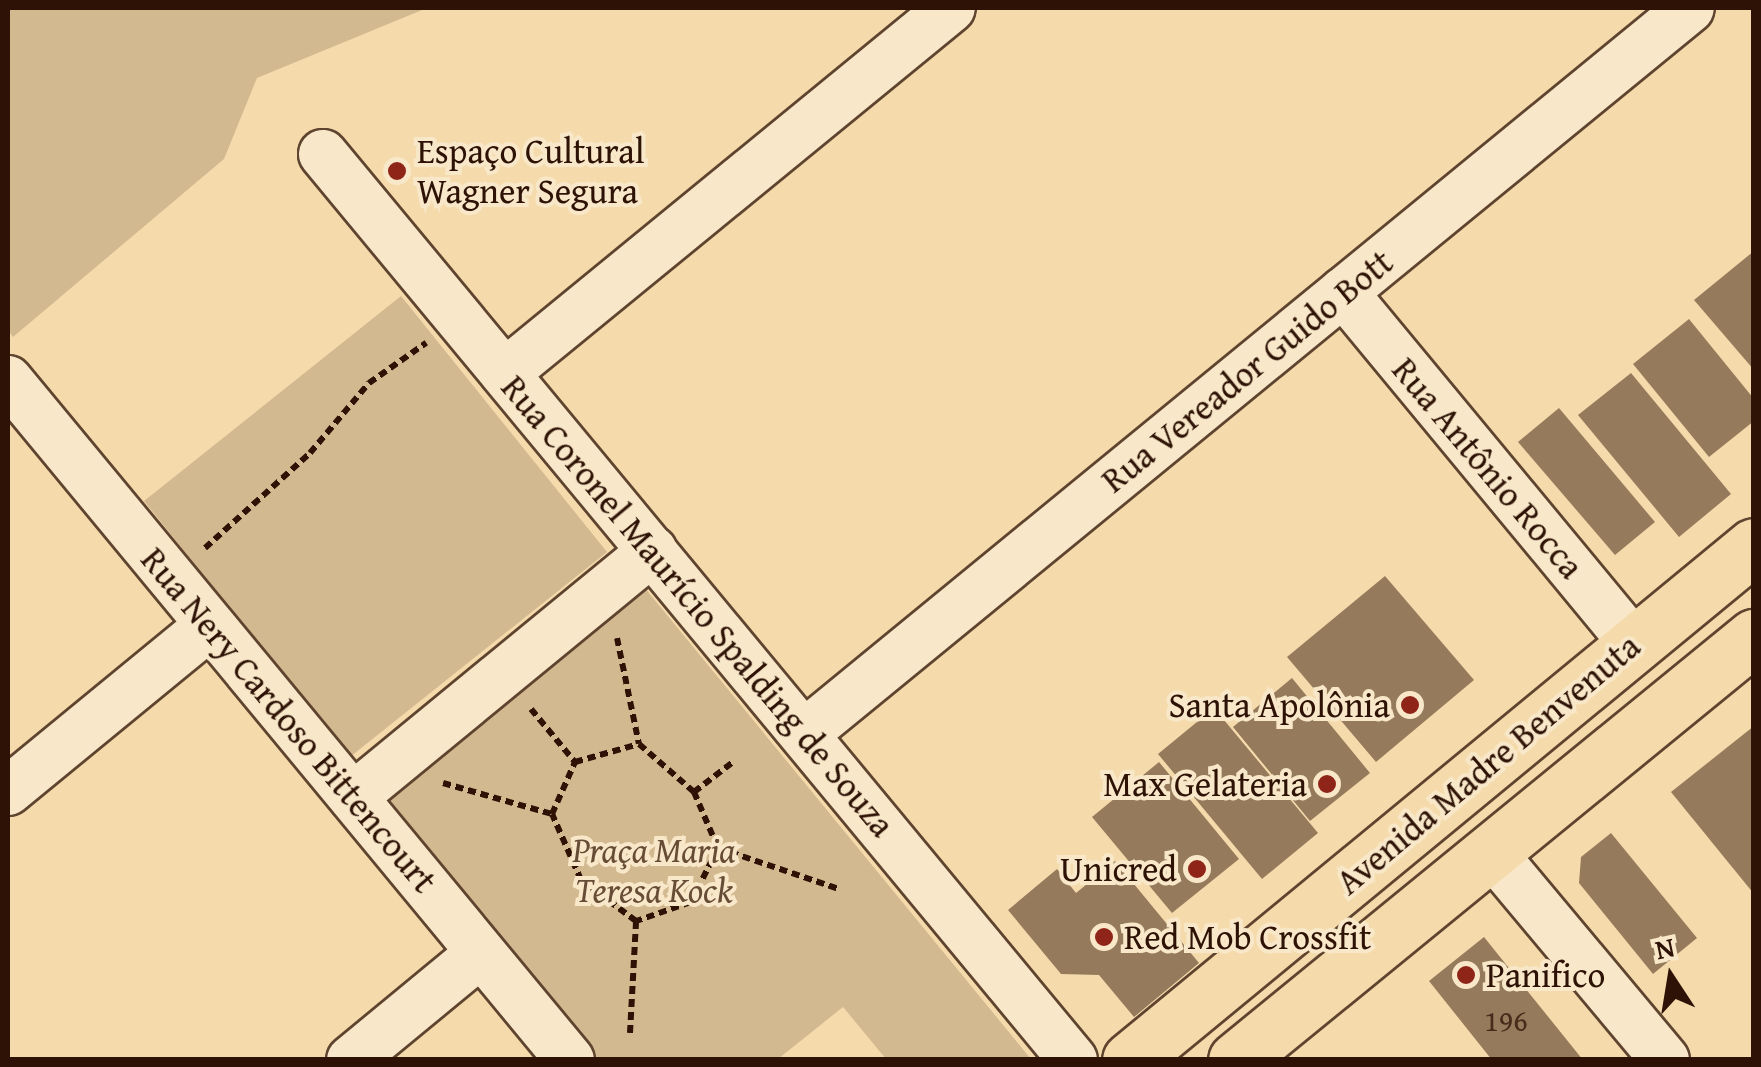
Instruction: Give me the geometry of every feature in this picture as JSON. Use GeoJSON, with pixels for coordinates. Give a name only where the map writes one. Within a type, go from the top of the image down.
{"type":"FeatureCollection","features":[{"type":"Feature","properties":{"kind":"main road","name":"Avenida Madre Benvenuta"},"geometry":{"type":"LineString","coordinates":[[1130,1060],[1754,546]]}},
{"type":"Feature","properties":{"kind":"main road","name":"Avenida Madre Benvenuta"},"geometry":{"type":"LineString","coordinates":[[1236,1060],[1494,854],[1754,638]]}},
{"type":"Feature","properties":{"kind":"street"},"geometry":{"type":"LineString","coordinates":[[506,373],[951,8]]}},
{"type":"Feature","properties":{"kind":"street","name":"Rua Vereador Guido Bott"},"geometry":{"type":"LineString","coordinates":[[804,734],[1690,8]]}},
{"type":"Feature","properties":{"kind":"street","name":"Rua Coronel Maurício Spalding de Souza"},"geometry":{"type":"LineString","coordinates":[[323,154],[1073,1060]]}},
{"type":"Feature","properties":{"kind":"street","name":"Rua Antônio Rocca"},"geometry":{"type":"LineString","coordinates":[[1343,292],[1633,643]]}},
{"type":"Feature","properties":{"kind":"street","name":"Rua Nery Cardoso Bittencourt"},"geometry":{"type":"LineString","coordinates":[[8,380],[570,1060]]}},
{"type":"Feature","properties":{"kind":"street"},"geometry":{"type":"LineString","coordinates":[[353,797],[653,551]]}},
{"type":"Feature","properties":{"kind":"street"},"geometry":{"type":"LineString","coordinates":[[8,792],[210,626]]}},
{"type":"Feature","properties":{"kind":"street"},"geometry":{"type":"LineString","coordinates":[[1494,854],[1665,1060]]}},
{"type":"Feature","properties":{"kind":"street"},"geometry":{"type":"LineString","coordinates":[[351,1060],[482,953]]}},
{"type":"Feature","properties":{"kind":"path"},"geometry":{"type":"LineString","coordinates":[[171,578],[310,454],[370,383],[460,320]]}},
{"type":"Feature","properties":{"kind":"path"},"geometry":{"type":"LineString","coordinates":[[616,635],[639,744],[694,792],[718,848],[839,889]]}},
{"type":"Feature","properties":{"kind":"path"},"geometry":{"type":"LineString","coordinates":[[530,707],[575,762]]}},
{"type":"Feature","properties":{"kind":"path"},"geometry":{"type":"LineString","coordinates":[[575,762],[639,744]]}},
{"type":"Feature","properties":{"kind":"path"},"geometry":{"type":"LineString","coordinates":[[575,762],[552,814],[580,880],[636,921]]}},
{"type":"Feature","properties":{"kind":"path"},"geometry":{"type":"LineString","coordinates":[[694,792],[734,762]]}},
{"type":"Feature","properties":{"kind":"path"},"geometry":{"type":"LineString","coordinates":[[437,782],[552,814]]}},
{"type":"Feature","properties":{"kind":"path"},"geometry":{"type":"LineString","coordinates":[[636,921],[691,902],[718,848]]}},
{"type":"Feature","properties":{"kind":"path"},"geometry":{"type":"LineString","coordinates":[[630,1033],[636,921]]}},
{"type":"Feature","properties":{"kind":"green space"},"geometry":{"type":"Polygon","coordinates":[[[8,8],[427,8],[257,78],[224,159],[13,337],[8,330],[8,8]]]}},
{"type":"Feature","properties":{"kind":"green space"},"geometry":{"type":"Polygon","coordinates":[[[401,296],[607,552],[350,757],[144,501],[401,296]]]}},
{"type":"Feature","properties":{"kind":"green space","name":"Praça Maria Teresa Kock"},"geometry":{"type":"Polygon","coordinates":[[[644,587],[1031,1059],[886,1059],[843,1007],[778,1059],[586,1059],[376,803],[644,587]]]}},
{"type":"Feature","properties":{"kind":"building"},"geometry":{"type":"Polygon","coordinates":[[[1754,251],[1754,370],[1694,300],[1754,251]]]}},
{"type":"Feature","properties":{"kind":"building"},"geometry":{"type":"Polygon","coordinates":[[[1689,319],[1754,399],[1754,421],[1709,457],[1633,364],[1689,319]]]}},
{"type":"Feature","properties":{"kind":"building"},"geometry":{"type":"Polygon","coordinates":[[[1631,373],[1731,494],[1679,537],[1578,415],[1631,373]]]}},
{"type":"Feature","properties":{"kind":"building"},"geometry":{"type":"Polygon","coordinates":[[[1559,408],[1655,522],[1615,555],[1518,442],[1559,408]]]}},
{"type":"Feature","properties":{"kind":"building"},"geometry":{"type":"Polygon","coordinates":[[[1385,576],[1474,680],[1376,762],[1287,657],[1385,576]]]}},
{"type":"Feature","properties":{"kind":"building"},"geometry":{"type":"Polygon","coordinates":[[[1292,678],[1370,773],[1310,821],[1233,727],[1292,678]]]}},
{"type":"Feature","properties":{"kind":"building"},"geometry":{"type":"Polygon","coordinates":[[[1214,708],[1318,833],[1262,879],[1158,754],[1214,708]]]}},
{"type":"Feature","properties":{"kind":"building"},"geometry":{"type":"Polygon","coordinates":[[[1754,726],[1754,894],[1671,792],[1754,726]]]}},
{"type":"Feature","properties":{"kind":"building"},"geometry":{"type":"Polygon","coordinates":[[[1159,762],[1239,859],[1172,913],[1092,817],[1159,762]]]}},
{"type":"Feature","properties":{"kind":"building"},"geometry":{"type":"Polygon","coordinates":[[[1611,833],[1697,938],[1653,974],[1579,883],[1581,857],[1611,833]]]}},
{"type":"Feature","properties":{"kind":"building","name":"Red Mob Crossfit"},"geometry":{"type":"Polygon","coordinates":[[[1115,861],[1199,963],[1134,1017],[1099,975],[1061,974],[1008,910],[1057,869],[1076,893],[1115,861]]]}},
{"type":"Feature","properties":{"kind":"building"},"geometry":{"type":"Polygon","coordinates":[[[1484,937],[1583,1060],[1492,1060],[1429,981],[1484,937]]]}},
{"type":"Feature","properties":{"kind":"place","name":"Espaço Cultural Wagner Segura"},"geometry":{"type":"Point","coordinates":[397,171]}},
{"type":"Feature","properties":{"kind":"place","name":"Santa Apolônia"},"geometry":{"type":"Point","coordinates":[1410,705]}},
{"type":"Feature","properties":{"kind":"place","name":"Max Gelateria"},"geometry":{"type":"Point","coordinates":[1327,784]}},
{"type":"Feature","properties":{"kind":"place","name":"Unicred"},"geometry":{"type":"Point","coordinates":[1197,869]}},
{"type":"Feature","properties":{"kind":"place","name":"Red Mob Crossfit"},"geometry":{"type":"Point","coordinates":[1104,937]}},
{"type":"Feature","properties":{"kind":"place","name":"Panifico"},"geometry":{"type":"Point","coordinates":[1466,975]}}]}
